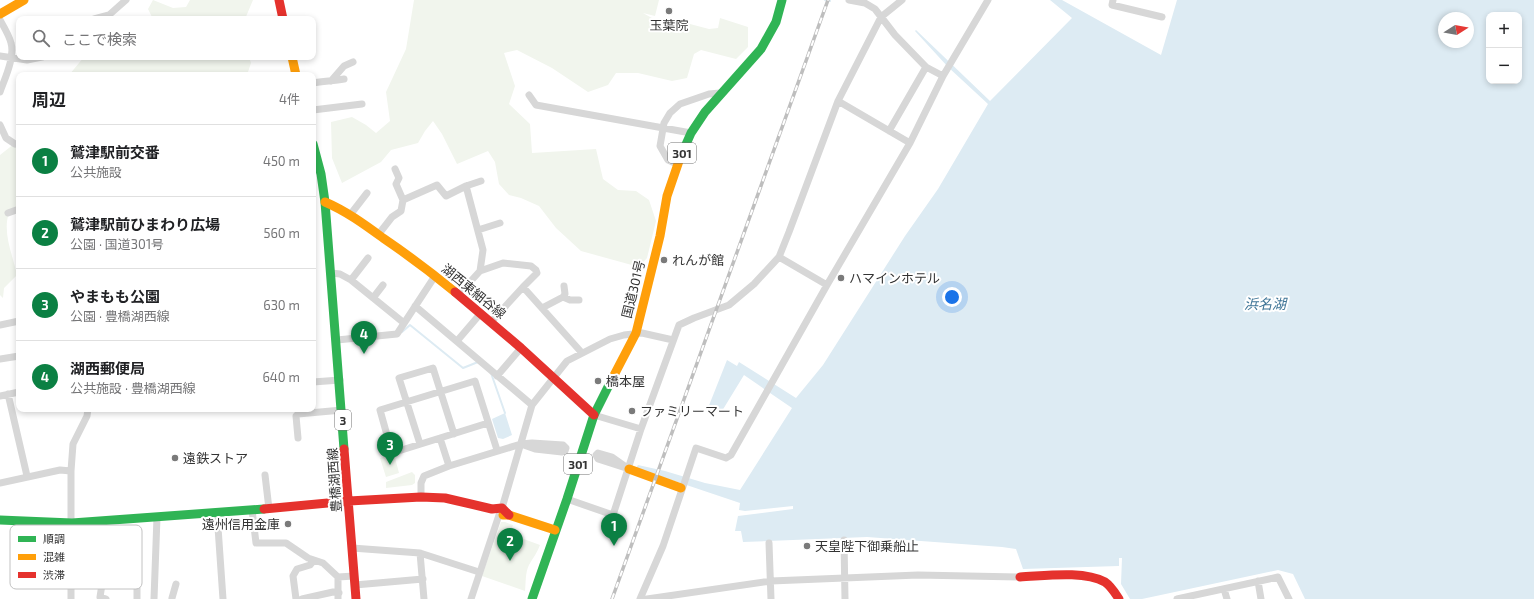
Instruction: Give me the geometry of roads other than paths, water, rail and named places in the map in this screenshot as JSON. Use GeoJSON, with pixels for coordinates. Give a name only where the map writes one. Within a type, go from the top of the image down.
{"type":"FeatureCollection","features":[{"type":"Feature","properties":{"kind":"main road"},"geometry":{"type":"LineString","coordinates":[[0,14],[24,0]]}},
{"type":"Feature","properties":{"kind":"main road"},"geometry":{"type":"LineString","coordinates":[[278,0],[282,16]]}},
{"type":"Feature","properties":{"kind":"main road","name":"国道301号"},"geometry":{"type":"LineString","coordinates":[[534,598],[555,530],[567,499],[594,415],[636,333],[660,236],[667,196],[677,164],[691,133],[705,112],[720,93],[761,49],[776,22],[782,0]]}},
{"type":"Feature","properties":{"kind":"main road"},"geometry":{"type":"LineString","coordinates":[[293,60],[295,72]]}},
{"type":"Feature","properties":{"kind":"main road","name":"豊橋湖西線"},"geometry":{"type":"LineString","coordinates":[[317,174],[325,202],[337,340],[356,599]]}},
{"type":"Feature","properties":{"kind":"main road","name":"湖西東細谷線"},"geometry":{"type":"LineString","coordinates":[[325,202],[350,215],[459,294],[555,378],[594,415]]}},
{"type":"Feature","properties":{"kind":"main road"},"geometry":{"type":"LineString","coordinates":[[629,469],[681,488]]}},
{"type":"Feature","properties":{"kind":"main road"},"geometry":{"type":"LineString","coordinates":[[0,520],[72,523],[269,509],[349,501],[421,497],[452,499],[501,512],[555,530]]}},
{"type":"Feature","properties":{"kind":"main road"},"geometry":{"type":"LineString","coordinates":[[1020,576],[1078,576],[1093,578],[1103,581],[1110,586],[1118,599]]}},
{"type":"Feature","properties":{"kind":"street"},"geometry":{"type":"LineString","coordinates":[[105,16],[109,15],[126,0]]}},
{"type":"Feature","properties":{"kind":"street"},"geometry":{"type":"LineString","coordinates":[[849,0],[865,3],[875,10],[895,35],[926,67],[943,76]]}},
{"type":"Feature","properties":{"kind":"street"},"geometry":{"type":"LineString","coordinates":[[567,499],[614,515],[641,429],[679,325],[729,305],[754,284],[779,257],[790,232],[838,101],[881,17],[902,0]]}},
{"type":"Feature","properties":{"kind":"street"},"geometry":{"type":"LineString","coordinates":[[640,599],[662,546],[696,448],[726,458],[731,455],[827,285],[910,143],[943,76],[953,62],[988,0]]}},
{"type":"Feature","properties":{"kind":"street"},"geometry":{"type":"LineString","coordinates":[[1113,0],[1112,5],[1162,17]]}},
{"type":"Feature","properties":{"kind":"street"},"geometry":{"type":"LineString","coordinates":[[0,20],[11,43],[11,58],[0,92]]}},
{"type":"Feature","properties":{"kind":"street"},"geometry":{"type":"LineString","coordinates":[[0,56],[16,59]]}},
{"type":"Feature","properties":{"kind":"street"},"geometry":{"type":"LineString","coordinates":[[331,81],[344,66],[353,62]]}},
{"type":"Feature","properties":{"kind":"street"},"geometry":{"type":"LineString","coordinates":[[889,130],[926,67]]}},
{"type":"Feature","properties":{"kind":"street"},"geometry":{"type":"LineString","coordinates":[[316,83],[344,79]]}},
{"type":"Feature","properties":{"kind":"street"},"geometry":{"type":"LineString","coordinates":[[677,164],[668,160],[660,146],[664,123],[670,114],[680,104],[709,94],[720,93]]}},
{"type":"Feature","properties":{"kind":"street"},"geometry":{"type":"LineString","coordinates":[[529,95],[536,105],[588,118],[691,133]]}},
{"type":"Feature","properties":{"kind":"street"},"geometry":{"type":"LineString","coordinates":[[838,101],[910,143]]}},
{"type":"Feature","properties":{"kind":"street"},"geometry":{"type":"LineString","coordinates":[[316,110],[362,104]]}},
{"type":"Feature","properties":{"kind":"street"},"geometry":{"type":"LineString","coordinates":[[0,125],[6,138],[15,144]]}},
{"type":"Feature","properties":{"kind":"street"},"geometry":{"type":"LineString","coordinates":[[378,235],[392,217],[400,211],[403,200],[396,184],[399,178],[395,169]]}},
{"type":"Feature","properties":{"kind":"street"},"geometry":{"type":"LineString","coordinates":[[403,200],[437,185],[446,196],[466,186],[481,181]]}},
{"type":"Feature","properties":{"kind":"street"},"geometry":{"type":"LineString","coordinates":[[466,186],[483,250],[480,272]]}},
{"type":"Feature","properties":{"kind":"street"},"geometry":{"type":"LineString","coordinates":[[350,215],[367,193]]}},
{"type":"Feature","properties":{"kind":"street"},"geometry":{"type":"LineString","coordinates":[[8,213],[16,210]]}},
{"type":"Feature","properties":{"kind":"street"},"geometry":{"type":"LineString","coordinates":[[478,230],[500,223]]}},
{"type":"Feature","properties":{"kind":"street"},"geometry":{"type":"LineString","coordinates":[[779,257],[827,285]]}},
{"type":"Feature","properties":{"kind":"street"},"geometry":{"type":"LineString","coordinates":[[351,280],[368,258]]}},
{"type":"Feature","properties":{"kind":"street"},"geometry":{"type":"LineString","coordinates":[[459,294],[480,272],[503,263],[531,266],[536,270],[537,273],[491,322]]}},
{"type":"Feature","properties":{"kind":"street"},"geometry":{"type":"LineString","coordinates":[[331,273],[338,273],[351,280],[404,323]]}},
{"type":"Feature","properties":{"kind":"street"},"geometry":{"type":"LineString","coordinates":[[337,340],[395,335],[435,276]]}},
{"type":"Feature","properties":{"kind":"street"},"geometry":{"type":"LineString","coordinates":[[373,298],[384,285]]}},
{"type":"Feature","properties":{"kind":"street"},"geometry":{"type":"LineString","coordinates":[[542,308],[563,297],[565,294],[564,286]]}},
{"type":"Feature","properties":{"kind":"street"},"geometry":{"type":"LineString","coordinates":[[523,287],[582,353]]}},
{"type":"Feature","properties":{"kind":"street"},"geometry":{"type":"LineString","coordinates":[[563,297],[570,300],[580,300]]}},
{"type":"Feature","properties":{"kind":"street"},"geometry":{"type":"LineString","coordinates":[[415,306],[532,405]]}},
{"type":"Feature","properties":{"kind":"street"},"geometry":{"type":"LineString","coordinates":[[457,341],[481,313]]}},
{"type":"Feature","properties":{"kind":"street"},"geometry":{"type":"LineString","coordinates":[[0,325],[16,322]]}},
{"type":"Feature","properties":{"kind":"street"},"geometry":{"type":"LineString","coordinates":[[471,599],[479,572],[501,512],[522,444],[532,405],[567,361],[610,339],[642,333],[673,340]]}},
{"type":"Feature","properties":{"kind":"street"},"geometry":{"type":"LineString","coordinates":[[498,376],[521,348]]}},
{"type":"Feature","properties":{"kind":"street"},"geometry":{"type":"LineString","coordinates":[[0,360],[16,357]]}},
{"type":"Feature","properties":{"kind":"street"},"geometry":{"type":"LineString","coordinates":[[420,444],[399,378],[433,368],[454,434]]}},
{"type":"Feature","properties":{"kind":"street"},"geometry":{"type":"LineString","coordinates":[[316,382],[340,380]]}},
{"type":"Feature","properties":{"kind":"street"},"geometry":{"type":"LineString","coordinates":[[488,423],[392,453],[380,410],[475,381],[497,450]]}},
{"type":"Feature","properties":{"kind":"street"},"geometry":{"type":"LineString","coordinates":[[0,396],[16,393]]}},
{"type":"Feature","properties":{"kind":"street"},"geometry":{"type":"LineString","coordinates":[[8,394],[27,476]]}},
{"type":"Feature","properties":{"kind":"street"},"geometry":{"type":"LineString","coordinates":[[316,411],[342,410]]}},
{"type":"Feature","properties":{"kind":"street"},"geometry":{"type":"LineString","coordinates":[[72,523],[71,471],[73,444],[88,412]]}},
{"type":"Feature","properties":{"kind":"street"},"geometry":{"type":"LineString","coordinates":[[298,438],[296,416],[304,412]]}},
{"type":"Feature","properties":{"kind":"street"},"geometry":{"type":"LineString","coordinates":[[594,415],[641,429]]}},
{"type":"Feature","properties":{"kind":"street"},"geometry":{"type":"LineString","coordinates":[[440,438],[449,466]]}},
{"type":"Feature","properties":{"kind":"street"},"geometry":{"type":"LineString","coordinates":[[421,497],[421,484],[424,476],[449,466],[497,450],[522,444],[532,443],[563,445],[566,448],[565,451],[562,452],[535,449],[522,444]]}},
{"type":"Feature","properties":{"kind":"street"},"geometry":{"type":"LineString","coordinates":[[0,483],[60,470],[71,471]]}},
{"type":"Feature","properties":{"kind":"street"},"geometry":{"type":"LineString","coordinates":[[265,475],[269,509]]}},
{"type":"Feature","properties":{"kind":"street"},"geometry":{"type":"LineString","coordinates":[[252,510],[256,543],[286,543],[308,558],[323,563],[338,577],[355,580],[422,579]]}},
{"type":"Feature","properties":{"kind":"street"},"geometry":{"type":"LineString","coordinates":[[217,513],[223,599]]}},
{"type":"Feature","properties":{"kind":"street"},"geometry":{"type":"LineString","coordinates":[[154,599],[156,517]]}},
{"type":"Feature","properties":{"kind":"street"},"geometry":{"type":"LineString","coordinates":[[844,540],[845,599]]}},
{"type":"Feature","properties":{"kind":"street"},"geometry":{"type":"LineString","coordinates":[[770,543],[771,599]]}},
{"type":"Feature","properties":{"kind":"street"},"geometry":{"type":"LineString","coordinates":[[352,548],[420,553],[479,572]]}},
{"type":"Feature","properties":{"kind":"street"},"geometry":{"type":"LineString","coordinates":[[420,553],[424,599]]}},
{"type":"Feature","properties":{"kind":"street"},"geometry":{"type":"LineString","coordinates":[[296,599],[293,576],[297,569],[310,566],[314,560]]}},
{"type":"Feature","properties":{"kind":"street"},"geometry":{"type":"LineString","coordinates":[[647,599],[771,580],[957,575],[1020,576]]}},
{"type":"Feature","properties":{"kind":"street"},"geometry":{"type":"LineString","coordinates":[[338,577],[339,596]]}},
{"type":"Feature","properties":{"kind":"street"},"geometry":{"type":"LineString","coordinates":[[1176,599],[1192,597],[1278,577],[1289,599]]}},
{"type":"Feature","properties":{"kind":"street"},"geometry":{"type":"LineString","coordinates":[[1258,581],[1261,599]]}},
{"type":"Feature","properties":{"kind":"street"},"geometry":{"type":"LineString","coordinates":[[170,599],[176,584]]}},
{"type":"Feature","properties":{"kind":"street"},"geometry":{"type":"LineString","coordinates":[[71,589],[71,599]]}},
{"type":"Feature","properties":{"kind":"street"},"geometry":{"type":"LineString","coordinates":[[101,589],[100,597],[106,599]]}},
{"type":"Feature","properties":{"kind":"street"},"geometry":{"type":"LineString","coordinates":[[1224,589],[1227,599]]}},
{"type":"Feature","properties":{"kind":"street"},"geometry":{"type":"LineString","coordinates":[[302,599],[333,592],[339,596]]}},
{"type":"Feature","properties":{"kind":"water","name":"浜名湖"},"geometry":{"type":"Polygon","coordinates":[[[1050,0],[1062,0],[1161,55],[1177,0],[1534,0],[1534,599],[1305,599],[1293,574],[1278,570],[1142,599],[1130,599],[1121,584],[1122,558],[1119,558],[1119,566],[1023,569],[1016,549],[1002,547],[867,537],[743,542],[741,531],[735,531],[738,516],[793,509],[793,506],[745,511],[739,510],[740,503],[636,468],[638,465],[665,471],[705,483],[740,490],[792,408],[744,375],[722,411],[720,412],[708,408],[727,360],[737,366],[739,362],[796,398],[823,365],[905,236],[938,189],[988,104],[948,67],[915,31],[916,30],[990,101],[1072,18],[1050,0]]]}},
{"type":"Feature","properties":{"kind":"water"},"geometry":{"type":"Polygon","coordinates":[[[505,413],[512,435],[503,439],[498,438],[492,419],[505,413]]]}},
{"type":"Feature","properties":{"kind":"waterway"},"geometry":{"type":"LineString","coordinates":[[825,0],[830,1]]}},
{"type":"Feature","properties":{"kind":"waterway"},"geometry":{"type":"LineString","coordinates":[[402,332],[410,325],[463,368],[478,362]]}},
{"type":"Feature","properties":{"kind":"waterway"},"geometry":{"type":"LineString","coordinates":[[491,373],[505,413]]}},
{"type":"Feature","properties":{"kind":"railway"},"geometry":{"type":"LineString","coordinates":[[612,599],[828,0]]}},
{"type":"Feature","properties":{"kind":"place","name":"玉葉院"},"geometry":{"type":"Point","coordinates":[669,11]}},
{"type":"Feature","properties":{"kind":"place","name":"れんが館"},"geometry":{"type":"Point","coordinates":[664,260]}},
{"type":"Feature","properties":{"kind":"place","name":"ハマインホテル"},"geometry":{"type":"Point","coordinates":[841,278]}},
{"type":"Feature","properties":{"kind":"place","name":"湖西郵便局"},"geometry":{"type":"Point","coordinates":[364,354]}},
{"type":"Feature","properties":{"kind":"place","name":"橋本屋"},"geometry":{"type":"Point","coordinates":[598,381]}},
{"type":"Feature","properties":{"kind":"place","name":"ファミリーマート"},"geometry":{"type":"Point","coordinates":[632,411]}},
{"type":"Feature","properties":{"kind":"place","name":"遠鉄ストア"},"geometry":{"type":"Point","coordinates":[175,458]}},
{"type":"Feature","properties":{"kind":"place","name":"やまもも公園"},"geometry":{"type":"Point","coordinates":[390,465]}},
{"type":"Feature","properties":{"kind":"place","name":"遠州信用金庫"},"geometry":{"type":"Point","coordinates":[288,524]}},
{"type":"Feature","properties":{"kind":"place","name":"鷲津駅前交番"},"geometry":{"type":"Point","coordinates":[614,546]}},
{"type":"Feature","properties":{"kind":"place","name":"天皇陛下御乗船止"},"geometry":{"type":"Point","coordinates":[807,546]}},
{"type":"Feature","properties":{"kind":"place","name":"鷲津駅前ひまわり広場"},"geometry":{"type":"Point","coordinates":[510,561]}}]}
